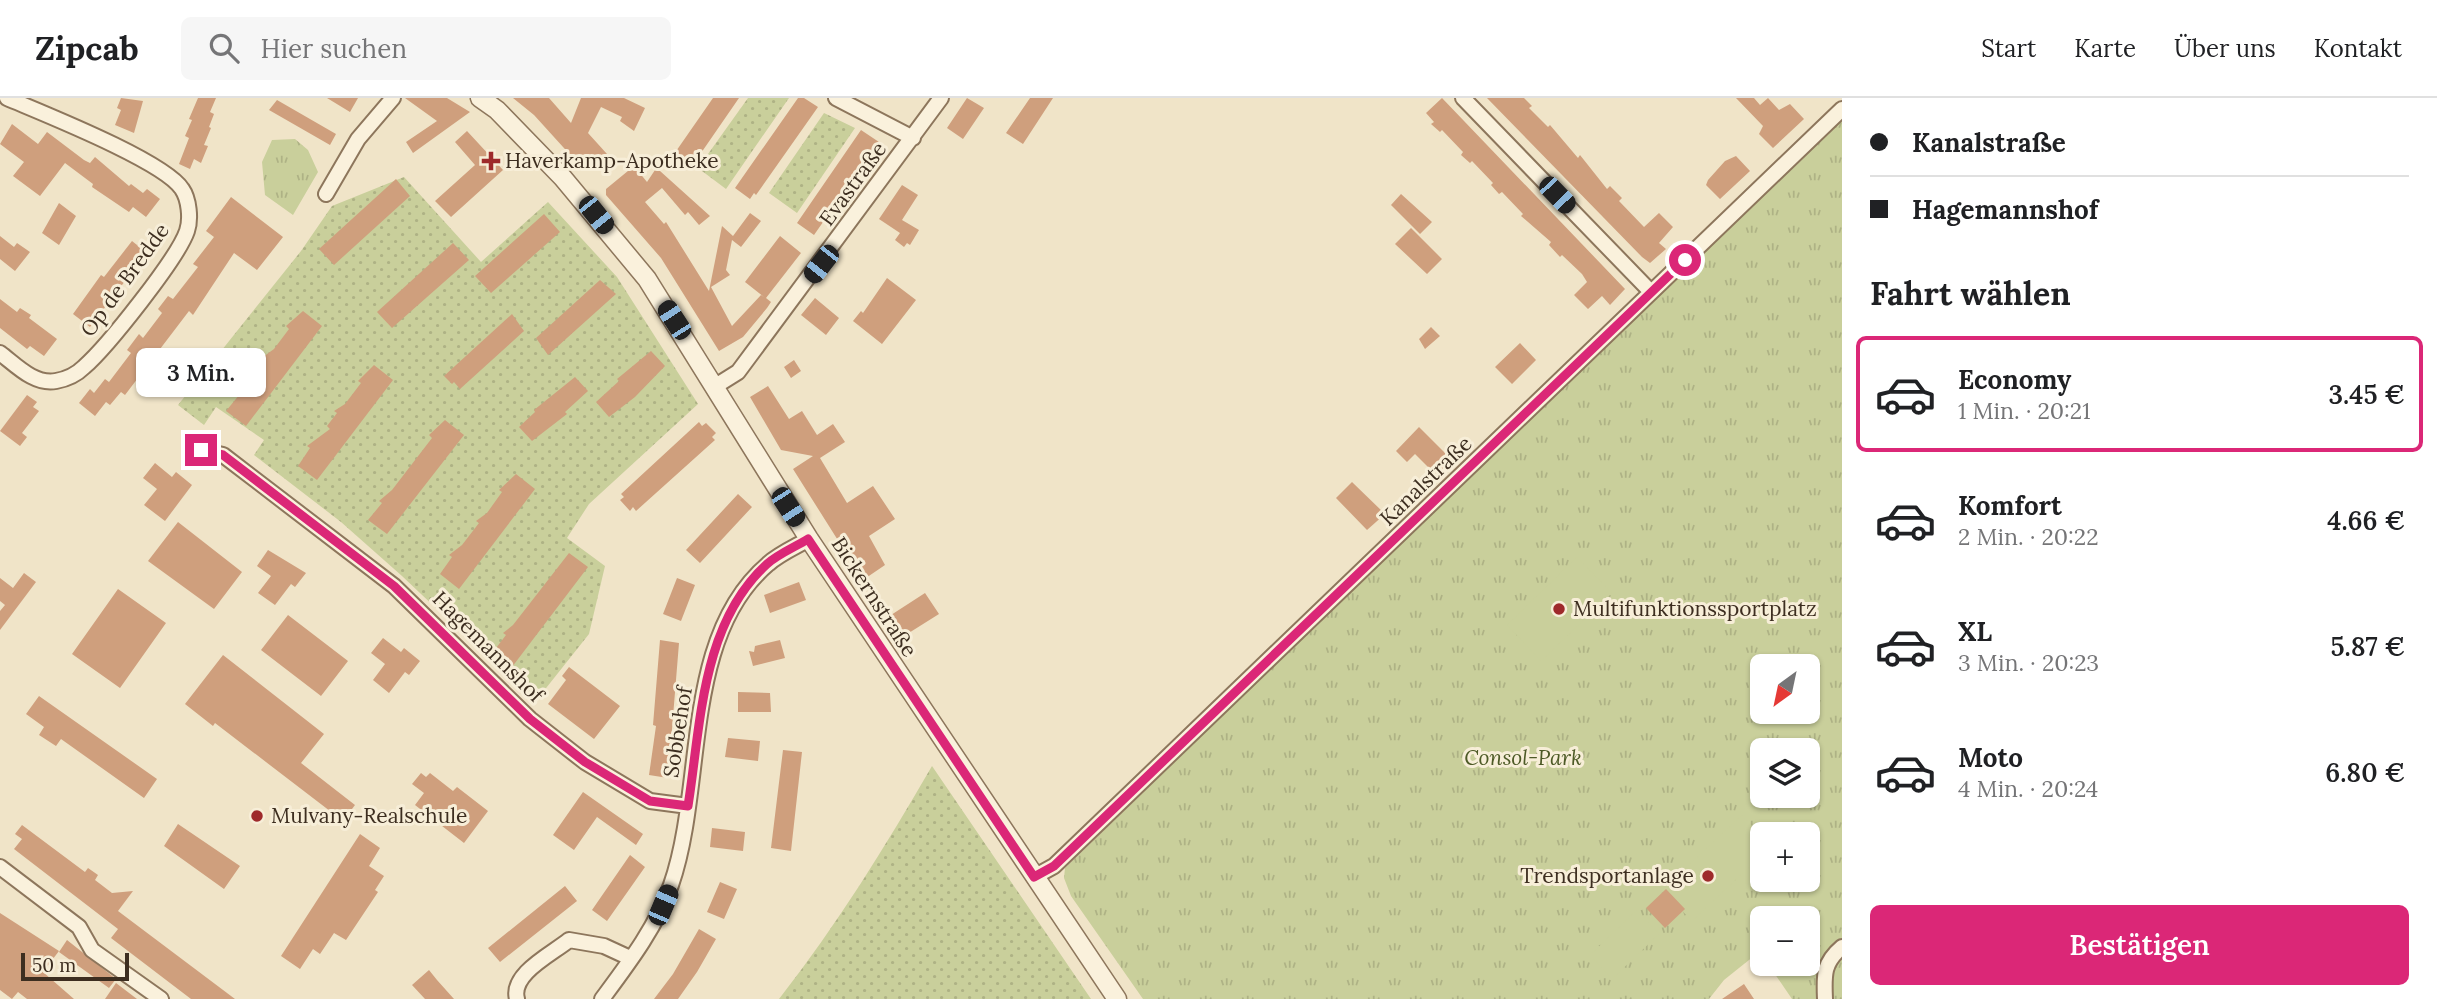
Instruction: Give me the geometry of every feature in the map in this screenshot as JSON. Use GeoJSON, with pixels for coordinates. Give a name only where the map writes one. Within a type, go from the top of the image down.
{"type":"FeatureCollection","features":[{"type":"Feature","properties":{"kind":"street","name":"Op de Bredde"},"geometry":{"type":"LineString","coordinates":[[0,354],[33,378],[52,382],[70,378],[84,368],[108,342],[176,250],[188,229],[188,207],[182,188],[162,172],[94,135],[7,98]]}},
{"type":"Feature","properties":{"kind":"street"},"geometry":{"type":"LineString","coordinates":[[326,194],[358,139],[393,98]]}},
{"type":"Feature","properties":{"kind":"street","name":"Bickernstraße"},"geometry":{"type":"LineString","coordinates":[[480,98],[518,130],[596,215],[648,279],[808,539],[1117,999]]}},
{"type":"Feature","properties":{"kind":"street"},"geometry":{"type":"LineString","coordinates":[[836,98],[913,138]]}},
{"type":"Feature","properties":{"kind":"street","name":"Evastraße"},"geometry":{"type":"LineString","coordinates":[[714,387],[738,372],[942,98]]}},
{"type":"Feature","properties":{"kind":"street"},"geometry":{"type":"LineString","coordinates":[[1463,98],[1651,292]]}},
{"type":"Feature","properties":{"kind":"street","name":"Kanalstraße"},"geometry":{"type":"LineString","coordinates":[[1034,877],[1054,866],[1842,109]]}},
{"type":"Feature","properties":{"kind":"street","name":"Hagemannshof"},"geometry":{"type":"LineString","coordinates":[[201,450],[223,455],[394,586],[530,719],[585,762],[650,801],[688,806]]}},
{"type":"Feature","properties":{"kind":"street","name":"Sobbehof"},"geometry":{"type":"LineString","coordinates":[[602,999],[631,958],[671,885],[684,838],[707,681],[721,627],[742,593],[768,563],[808,539]]}},
{"type":"Feature","properties":{"kind":"street"},"geometry":{"type":"LineString","coordinates":[[0,867],[79,927],[92,950],[161,999]]}},
{"type":"Feature","properties":{"kind":"street"},"geometry":{"type":"LineString","coordinates":[[517,999],[515,990],[520,978],[569,940],[604,946],[631,958]]}},
{"type":"Feature","properties":{"kind":"street"},"geometry":{"type":"LineString","coordinates":[[1825,999],[1824,981],[1829,958],[1842,947]]}},
{"type":"Feature","properties":{"kind":"green space"},"geometry":{"type":"Polygon","coordinates":[[[748,98],[789,98],[726,189],[698,168],[748,98]]]}},
{"type":"Feature","properties":{"kind":"green space"},"geometry":{"type":"Polygon","coordinates":[[[824,113],[855,128],[797,213],[769,193],[824,113]]]}},
{"type":"Feature","properties":{"kind":"green space","name":"Consol-Park"},"geometry":{"type":"Polygon","coordinates":[[[1842,116],[1842,999],[1792,999],[1776,976],[1820,976],[1820,906],[1750,906],[1750,959],[1724,980],[1709,999],[1143,999],[1071,896],[1064,878],[1065,868],[1842,116]]]}},
{"type":"Feature","properties":{"kind":"green space"},"geometry":{"type":"Polygon","coordinates":[[[295,139],[308,150],[318,172],[293,215],[265,195],[262,162],[272,140],[295,139]]]}},
{"type":"Feature","properties":{"kind":"green space"},"geometry":{"type":"Polygon","coordinates":[[[404,177],[481,262],[548,202],[617,277],[698,404],[589,504],[567,538],[605,566],[589,634],[535,702],[341,522],[254,455],[264,440],[216,407],[204,425],[178,405],[301,251],[332,206],[404,177]]]}},
{"type":"Feature","properties":{"kind":"green space","name":"Multifunktionssportplatz"},"geometry":{"type":"Polygon","coordinates":[[[1577,557],[1612,593],[1541,661],[1507,625],[1577,557]]]}},
{"type":"Feature","properties":{"kind":"green space"},"geometry":{"type":"Polygon","coordinates":[[[932,766],[1091,999],[779,999],[860,885],[932,766]]]}},
{"type":"Feature","properties":{"kind":"green space","name":"Trendsportanlage"},"geometry":{"type":"Polygon","coordinates":[[[1742,815],[1750,824],[1750,866],[1692,921],[1662,890],[1742,815]]]}},
{"type":"Feature","properties":{"kind":"green space"},"geometry":{"type":"Polygon","coordinates":[[[1637,910],[1659,934],[1612,979],[1590,955],[1637,910]]]}},
{"type":"Feature","properties":{"kind":"building"},"geometry":{"type":"Polygon","coordinates":[[[121,98],[143,101],[134,133],[115,125],[121,110],[117,108],[121,98]]]}},
{"type":"Feature","properties":{"kind":"building"},"geometry":{"type":"Polygon","coordinates":[[[198,98],[216,98],[210,112],[214,114],[209,127],[211,128],[204,145],[208,146],[201,163],[194,159],[190,169],[179,164],[189,138],[185,136],[192,120],[189,119],[198,98]]]}},
{"type":"Feature","properties":{"kind":"building"},"geometry":{"type":"Polygon","coordinates":[[[327,98],[358,98],[350,112],[327,98]]]}},
{"type":"Feature","properties":{"kind":"building"},"geometry":{"type":"Polygon","coordinates":[[[405,98],[447,98],[470,112],[413,153],[406,142],[437,121],[405,98]]]}},
{"type":"Feature","properties":{"kind":"building"},"geometry":{"type":"Polygon","coordinates":[[[513,98],[549,98],[571,123],[581,98],[624,98],[645,108],[634,131],[620,121],[622,117],[601,107],[588,133],[607,154],[588,170],[583,169],[534,115],[513,98]]]}},
{"type":"Feature","properties":{"kind":"building"},"geometry":{"type":"Polygon","coordinates":[[[713,98],[739,98],[690,169],[672,157],[713,98]]]}},
{"type":"Feature","properties":{"kind":"building"},"geometry":{"type":"Polygon","coordinates":[[[798,98],[804,98],[818,107],[756,195],[754,193],[750,199],[735,188],[798,98]]]}},
{"type":"Feature","properties":{"kind":"building"},"geometry":{"type":"Polygon","coordinates":[[[967,98],[984,108],[963,139],[947,128],[967,98]]]}},
{"type":"Feature","properties":{"kind":"building"},"geometry":{"type":"Polygon","coordinates":[[[1030,98],[1053,98],[1023,144],[1006,133],[1030,98]]]}},
{"type":"Feature","properties":{"kind":"building"},"geometry":{"type":"Polygon","coordinates":[[[1442,98],[1625,289],[1610,305],[1602,296],[1588,309],[1574,295],[1587,282],[1582,274],[1562,255],[1560,257],[1549,245],[1551,242],[1521,216],[1523,214],[1502,192],[1499,194],[1491,185],[1493,183],[1472,161],[1470,163],[1461,155],[1463,152],[1442,130],[1440,132],[1431,124],[1434,122],[1426,113],[1442,98]]]}},
{"type":"Feature","properties":{"kind":"building"},"geometry":{"type":"Polygon","coordinates":[[[1487,98],[1524,98],[1532,106],[1529,108],[1548,127],[1550,125],[1578,158],[1580,155],[1607,189],[1610,186],[1622,198],[1619,201],[1644,227],[1659,213],[1673,227],[1659,243],[1666,249],[1650,263],[1642,257],[1487,98]]]}},
{"type":"Feature","properties":{"kind":"building"},"geometry":{"type":"Polygon","coordinates":[[[1736,98],[1754,98],[1760,105],[1768,98],[1779,110],[1790,104],[1804,119],[1773,148],[1759,134],[1763,126],[1736,98]]]}},
{"type":"Feature","properties":{"kind":"building"},"geometry":{"type":"Polygon","coordinates":[[[277,100],[336,134],[330,145],[269,110],[277,100]]]}},
{"type":"Feature","properties":{"kind":"building"},"geometry":{"type":"Polygon","coordinates":[[[12,124],[38,144],[47,132],[84,160],[90,163],[95,157],[129,186],[131,184],[143,193],[147,189],[160,199],[146,217],[133,207],[129,212],[92,187],[93,184],[65,163],[40,196],[13,176],[24,162],[0,144],[12,124]]]}},
{"type":"Feature","properties":{"kind":"building"},"geometry":{"type":"Polygon","coordinates":[[[861,130],[879,142],[814,235],[797,223],[861,130]]]}},
{"type":"Feature","properties":{"kind":"building"},"geometry":{"type":"Polygon","coordinates":[[[467,131],[503,170],[451,217],[435,201],[475,165],[455,142],[467,131]]]}},
{"type":"Feature","properties":{"kind":"building"},"geometry":{"type":"Polygon","coordinates":[[[1736,156],[1750,171],[1720,199],[1706,185],[1725,161],[1736,156]]]}},
{"type":"Feature","properties":{"kind":"building"},"geometry":{"type":"Polygon","coordinates":[[[634,166],[647,182],[655,170],[660,171],[710,216],[699,225],[688,212],[685,215],[662,188],[645,202],[664,224],[666,222],[709,291],[722,226],[733,236],[750,213],[761,221],[741,247],[732,240],[726,270],[730,275],[711,287],[732,326],[761,295],[764,297],[745,282],[780,236],[801,253],[766,298],[771,302],[767,308],[743,337],[719,351],[661,258],[606,195],[606,189],[634,166]]]}},
{"type":"Feature","properties":{"kind":"building"},"geometry":{"type":"Polygon","coordinates":[[[396,179],[410,196],[334,265],[319,249],[396,179]]]}},
{"type":"Feature","properties":{"kind":"building"},"geometry":{"type":"Polygon","coordinates":[[[902,185],[918,195],[902,220],[919,230],[910,245],[907,243],[904,247],[895,240],[900,233],[879,219],[902,185]]]}},
{"type":"Feature","properties":{"kind":"building"},"geometry":{"type":"Polygon","coordinates":[[[1401,194],[1432,222],[1420,234],[1391,205],[1401,194]]]}},
{"type":"Feature","properties":{"kind":"building"},"geometry":{"type":"Polygon","coordinates":[[[231,197],[283,237],[257,270],[234,253],[193,315],[189,311],[125,395],[121,392],[110,405],[106,402],[95,416],[79,403],[90,389],[94,393],[105,379],[109,382],[131,353],[127,350],[139,334],[143,338],[162,313],[158,309],[168,296],[173,299],[198,267],[193,264],[214,237],[206,231],[231,197]]]}},
{"type":"Feature","properties":{"kind":"building"},"geometry":{"type":"Polygon","coordinates":[[[59,203],[76,216],[59,245],[42,233],[59,203]]]}},
{"type":"Feature","properties":{"kind":"building"},"geometry":{"type":"Polygon","coordinates":[[[544,214],[560,232],[491,293],[475,276],[544,214]]]}},
{"type":"Feature","properties":{"kind":"building"},"geometry":{"type":"Polygon","coordinates":[[[1411,228],[1442,259],[1427,274],[1395,244],[1411,228]]]}},
{"type":"Feature","properties":{"kind":"building"},"geometry":{"type":"Polygon","coordinates":[[[0,236],[14,247],[17,243],[30,252],[15,271],[0,259],[0,236]]]}},
{"type":"Feature","properties":{"kind":"building"},"geometry":{"type":"Polygon","coordinates":[[[141,240],[151,247],[90,327],[73,314],[101,275],[104,277],[132,241],[137,245],[141,240]]]}},
{"type":"Feature","properties":{"kind":"building"},"geometry":{"type":"Polygon","coordinates":[[[453,243],[469,260],[392,328],[377,312],[453,243]]]}},
{"type":"Feature","properties":{"kind":"building"},"geometry":{"type":"Polygon","coordinates":[[[887,278],[916,300],[882,344],[853,321],[861,311],[863,313],[887,278]]]}},
{"type":"Feature","properties":{"kind":"building"},"geometry":{"type":"Polygon","coordinates":[[[600,280],[616,294],[548,355],[536,338],[600,280]]]}},
{"type":"Feature","properties":{"kind":"building"},"geometry":{"type":"Polygon","coordinates":[[[815,298],[839,318],[826,335],[801,315],[815,298]]]}},
{"type":"Feature","properties":{"kind":"building"},"geometry":{"type":"Polygon","coordinates":[[[0,299],[17,312],[20,308],[31,315],[29,318],[57,339],[44,356],[30,346],[27,349],[0,328],[0,299]]]}},
{"type":"Feature","properties":{"kind":"building"},"geometry":{"type":"Polygon","coordinates":[[[303,311],[322,326],[246,426],[226,411],[240,394],[236,392],[246,385],[266,359],[263,357],[274,349],[289,329],[286,326],[303,311]]]}},
{"type":"Feature","properties":{"kind":"building"},"geometry":{"type":"Polygon","coordinates":[[[512,314],[524,331],[460,389],[454,382],[452,384],[444,376],[512,314]]]}},
{"type":"Feature","properties":{"kind":"building"},"geometry":{"type":"Polygon","coordinates":[[[1431,327],[1440,336],[1425,349],[1419,339],[1431,327]]]}},
{"type":"Feature","properties":{"kind":"building"},"geometry":{"type":"Polygon","coordinates":[[[1520,343],[1536,360],[1512,384],[1495,367],[1520,343]]]}},
{"type":"Feature","properties":{"kind":"building"},"geometry":{"type":"Polygon","coordinates":[[[651,351],[665,366],[635,397],[609,417],[596,402],[619,381],[617,379],[651,351]]]}},
{"type":"Feature","properties":{"kind":"building"},"geometry":{"type":"Polygon","coordinates":[[[794,360],[801,371],[791,378],[784,367],[794,360]]]}},
{"type":"Feature","properties":{"kind":"building"},"geometry":{"type":"Polygon","coordinates":[[[374,365],[393,380],[317,480],[298,466],[310,448],[307,446],[330,429],[327,426],[337,413],[334,411],[345,404],[361,383],[358,381],[374,365]]]}},
{"type":"Feature","properties":{"kind":"building"},"geometry":{"type":"Polygon","coordinates":[[[575,377],[588,391],[565,412],[567,414],[532,441],[519,427],[534,410],[575,377]]]}},
{"type":"Feature","properties":{"kind":"building"},"geometry":{"type":"Polygon","coordinates":[[[768,386],[789,419],[802,411],[817,435],[833,424],[845,442],[820,458],[847,503],[873,486],[895,519],[869,536],[885,565],[863,580],[793,469],[813,456],[781,450],[750,397],[768,386]]]}},
{"type":"Feature","properties":{"kind":"building"},"geometry":{"type":"Polygon","coordinates":[[[27,395],[37,402],[33,407],[39,411],[22,433],[27,437],[20,446],[0,431],[27,395]]]}},
{"type":"Feature","properties":{"kind":"building"},"geometry":{"type":"Polygon","coordinates":[[[445,420],[464,435],[387,534],[368,520],[382,503],[379,501],[392,490],[432,438],[429,435],[445,420]]]}},
{"type":"Feature","properties":{"kind":"building"},"geometry":{"type":"Polygon","coordinates":[[[699,422],[702,426],[706,423],[716,433],[712,437],[715,440],[636,511],[633,507],[630,511],[620,500],[624,497],[621,494],[699,422]]]}},
{"type":"Feature","properties":{"kind":"building"},"geometry":{"type":"Polygon","coordinates":[[[1419,427],[1452,460],[1437,476],[1415,454],[1407,462],[1396,451],[1419,427]]]}},
{"type":"Feature","properties":{"kind":"building"},"geometry":{"type":"Polygon","coordinates":[[[155,463],[172,477],[176,472],[192,485],[165,521],[144,505],[157,489],[143,478],[155,463]]]}},
{"type":"Feature","properties":{"kind":"building"},"geometry":{"type":"Polygon","coordinates":[[[516,474],[535,489],[459,589],[440,574],[452,557],[449,555],[462,545],[479,523],[476,521],[487,513],[502,492],[499,490],[516,474]]]}},
{"type":"Feature","properties":{"kind":"building"},"geometry":{"type":"Polygon","coordinates":[[[1352,482],[1385,514],[1367,530],[1336,498],[1352,482]]]}},
{"type":"Feature","properties":{"kind":"building"},"geometry":{"type":"Polygon","coordinates":[[[738,494],[752,507],[700,563],[686,550],[738,494]]]}},
{"type":"Feature","properties":{"kind":"building"},"geometry":{"type":"Polygon","coordinates":[[[178,522],[242,572],[214,609],[148,561],[178,522]]]}},
{"type":"Feature","properties":{"kind":"building"},"geometry":{"type":"Polygon","coordinates":[[[268,550],[306,573],[295,587],[291,584],[275,605],[258,593],[271,576],[257,566],[268,550]]]}},
{"type":"Feature","properties":{"kind":"building"},"geometry":{"type":"Polygon","coordinates":[[[569,553],[588,567],[512,667],[493,652],[506,635],[503,633],[513,625],[569,553]]]}},
{"type":"Feature","properties":{"kind":"building"},"geometry":{"type":"Polygon","coordinates":[[[24,573],[36,582],[0,630],[0,611],[5,605],[0,601],[0,578],[13,588],[24,573]]]}},
{"type":"Feature","properties":{"kind":"building"},"geometry":{"type":"Polygon","coordinates":[[[677,578],[695,585],[681,621],[663,614],[677,578]]]}},
{"type":"Feature","properties":{"kind":"building"},"geometry":{"type":"Polygon","coordinates":[[[799,582],[806,600],[770,613],[764,595],[799,582]]]}},
{"type":"Feature","properties":{"kind":"building"},"geometry":{"type":"Polygon","coordinates":[[[118,589],[166,623],[120,688],[72,654],[118,589]]]}},
{"type":"Feature","properties":{"kind":"building"},"geometry":{"type":"Polygon","coordinates":[[[925,593],[939,614],[904,636],[891,615],[925,593]]]}},
{"type":"Feature","properties":{"kind":"building"},"geometry":{"type":"Polygon","coordinates":[[[288,615],[348,661],[321,696],[261,650],[288,615]]]}},
{"type":"Feature","properties":{"kind":"building"},"geometry":{"type":"Polygon","coordinates":[[[383,638],[401,652],[404,648],[420,661],[409,675],[405,672],[389,693],[373,680],[385,664],[371,653],[383,638]]]}},
{"type":"Feature","properties":{"kind":"building"},"geometry":{"type":"Polygon","coordinates":[[[660,640],[679,643],[668,778],[649,775],[656,726],[653,725],[660,640]]]}},
{"type":"Feature","properties":{"kind":"building"},"geometry":{"type":"Polygon","coordinates":[[[780,640],[785,658],[753,666],[749,651],[754,652],[755,646],[780,640]]]}},
{"type":"Feature","properties":{"kind":"building"},"geometry":{"type":"Polygon","coordinates":[[[223,655],[324,734],[301,763],[355,805],[343,821],[215,723],[213,726],[185,704],[223,655]]]}},
{"type":"Feature","properties":{"kind":"building"},"geometry":{"type":"Polygon","coordinates":[[[569,667],[620,706],[594,739],[548,704],[566,680],[562,676],[569,667]]]}},
{"type":"Feature","properties":{"kind":"building"},"geometry":{"type":"Polygon","coordinates":[[[738,692],[770,693],[771,712],[738,712],[738,692]]]}},
{"type":"Feature","properties":{"kind":"building"},"geometry":{"type":"Polygon","coordinates":[[[39,696],[157,779],[144,798],[61,739],[56,746],[39,735],[44,727],[26,714],[39,696]]]}},
{"type":"Feature","properties":{"kind":"building"},"geometry":{"type":"Polygon","coordinates":[[[728,738],[760,741],[758,761],[725,757],[728,738]]]}},
{"type":"Feature","properties":{"kind":"building"},"geometry":{"type":"Polygon","coordinates":[[[783,750],[802,752],[791,851],[771,848],[783,750]]]}},
{"type":"Feature","properties":{"kind":"building"},"geometry":{"type":"Polygon","coordinates":[[[421,773],[426,777],[430,773],[453,791],[457,787],[488,811],[464,843],[415,805],[424,793],[412,784],[421,773]]]}},
{"type":"Feature","properties":{"kind":"building"},"geometry":{"type":"Polygon","coordinates":[[[583,792],[643,834],[636,845],[597,817],[574,850],[553,835],[583,792]]]}},
{"type":"Feature","properties":{"kind":"building"},"geometry":{"type":"Polygon","coordinates":[[[178,824],[240,866],[224,889],[164,846],[178,824]]]}},
{"type":"Feature","properties":{"kind":"building"},"geometry":{"type":"Polygon","coordinates":[[[22,825],[85,872],[88,868],[98,875],[95,880],[112,893],[133,891],[118,911],[235,999],[191,999],[111,938],[118,929],[14,849],[22,839],[15,834],[22,825]]]}},
{"type":"Feature","properties":{"kind":"building"},"geometry":{"type":"Polygon","coordinates":[[[712,828],[745,832],[743,851],[710,847],[712,828]]]}},
{"type":"Feature","properties":{"kind":"building"},"geometry":{"type":"Polygon","coordinates":[[[360,834],[380,848],[369,866],[384,876],[375,890],[378,892],[346,940],[334,933],[320,954],[313,949],[300,969],[281,956],[360,834]]]}},
{"type":"Feature","properties":{"kind":"building"},"geometry":{"type":"Polygon","coordinates":[[[630,855],[645,867],[607,921],[592,910],[630,855]]]}},
{"type":"Feature","properties":{"kind":"building"},"geometry":{"type":"Polygon","coordinates":[[[720,882],[737,889],[724,919],[707,912],[720,882]]]}},
{"type":"Feature","properties":{"kind":"building"},"geometry":{"type":"Polygon","coordinates":[[[565,886],[577,901],[500,962],[488,948],[565,886]]]}},
{"type":"Feature","properties":{"kind":"building"},"geometry":{"type":"Polygon","coordinates":[[[1666,889],[1685,909],[1665,928],[1646,908],[1666,889]]]}},
{"type":"Feature","properties":{"kind":"building"},"geometry":{"type":"Polygon","coordinates":[[[0,913],[59,951],[43,972],[74,999],[27,999],[18,992],[12,999],[0,990],[0,913]]]}},
{"type":"Feature","properties":{"kind":"building"},"geometry":{"type":"Polygon","coordinates":[[[699,929],[716,939],[697,972],[678,999],[654,999],[673,974],[699,929]]]}},
{"type":"Feature","properties":{"kind":"building"},"geometry":{"type":"Polygon","coordinates":[[[67,940],[116,979],[109,988],[59,952],[67,940]]]}},
{"type":"Feature","properties":{"kind":"building"},"geometry":{"type":"Polygon","coordinates":[[[429,970],[454,999],[425,999],[412,985],[429,970]]]}},
{"type":"Feature","properties":{"kind":"building"},"geometry":{"type":"Polygon","coordinates":[[[116,983],[137,999],[105,999],[116,983]]]}},
{"type":"Feature","properties":{"kind":"building"},"geometry":{"type":"Polygon","coordinates":[[[1744,984],[1754,999],[1722,999],[1744,984]]]}},
{"type":"Feature","properties":{"kind":"place","name":"Haverkamp-Apotheke"},"geometry":{"type":"Point","coordinates":[491,161]}},
{"type":"Feature","properties":{"kind":"place","name":"Multifunktionssportplatz"},"geometry":{"type":"Point","coordinates":[1559,609]}},
{"type":"Feature","properties":{"kind":"place","name":"Mulvany-Realschule"},"geometry":{"type":"Point","coordinates":[257,816]}},
{"type":"Feature","properties":{"kind":"place","name":"Trendsportanlage"},"geometry":{"type":"Point","coordinates":[1708,876]}},
{"type":"Feature","properties":{"kind":"route"},"geometry":{"type":"LineString","coordinates":[[201,450],[223,455],[361,559],[414,603],[530,719],[585,762],[650,801],[688,806],[707,681],[721,627],[742,593],[768,563],[808,539],[821,554],[910,694],[1034,877],[1054,866],[1685,260]]}}]}
